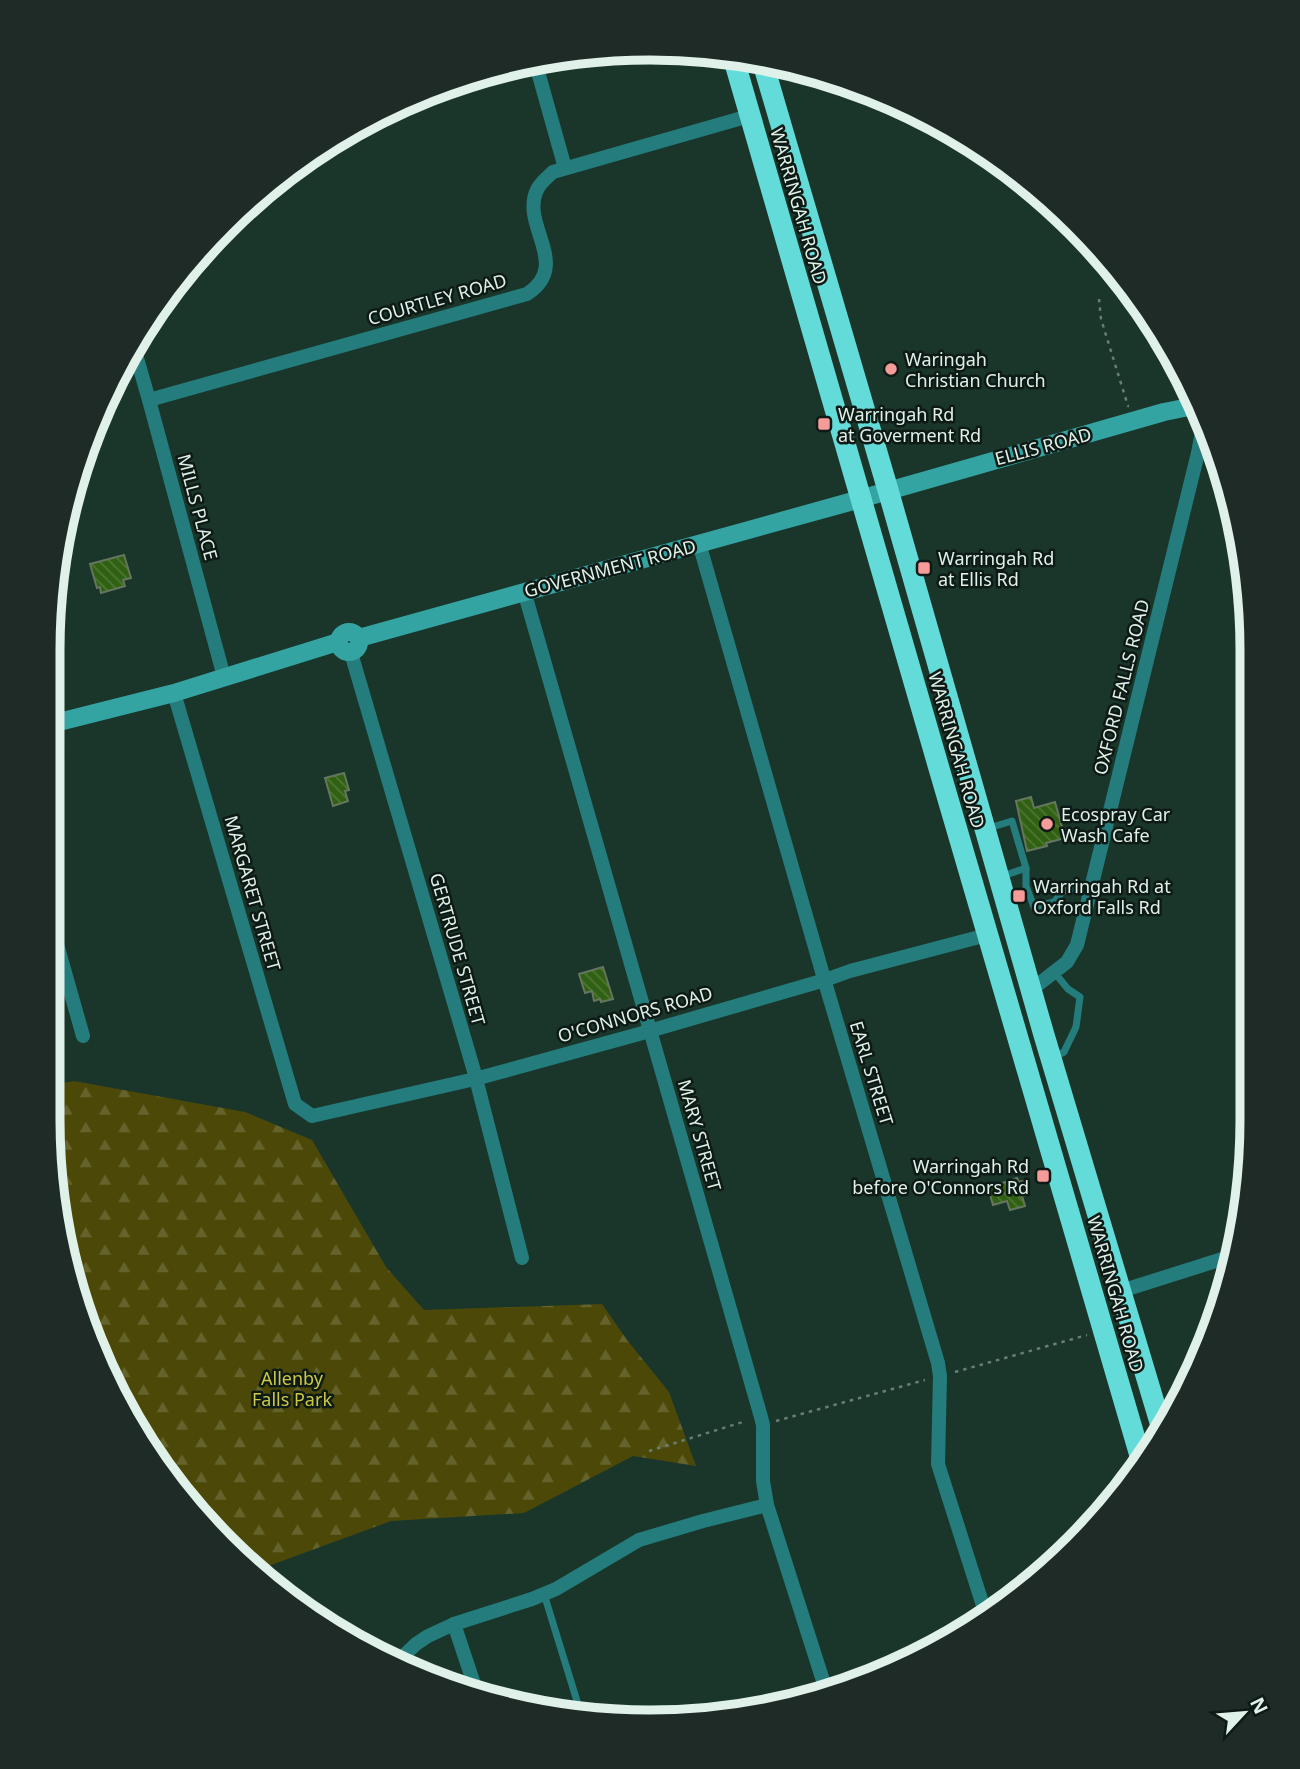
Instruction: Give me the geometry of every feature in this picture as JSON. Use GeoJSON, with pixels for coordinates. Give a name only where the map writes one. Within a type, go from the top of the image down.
{"type":"FeatureCollection","features":[{"type":"Feature","properties":{"kind":"highway","name":"WARRINGAH ROAD"},"geometry":{"type":"LineString","coordinates":[[736,66],[1139,1449]]}},
{"type":"Feature","properties":{"kind":"highway","name":"WARRINGAH ROAD"},"geometry":{"type":"LineString","coordinates":[[765,71],[1031,990],[1159,1418]]}},
{"type":"Feature","properties":{"kind":"street"},"geometry":{"type":"LineString","coordinates":[[537,71],[565,169]]}},
{"type":"Feature","properties":{"kind":"street","name":"COURTLEY ROAD"},"geometry":{"type":"LineString","coordinates":[[149,400],[527,294],[540,284],[545,274],[547,262],[533,206],[537,190],[553,172],[749,116]]}},
{"type":"Feature","properties":{"kind":"street","name":"MILLS PLACE"},"geometry":{"type":"LineString","coordinates":[[137,359],[224,677]]}},
{"type":"Feature","properties":{"kind":"street","name":"ELLIS ROAD"},"geometry":{"type":"LineString","coordinates":[[861,498],[1188,407]]}},
{"type":"Feature","properties":{"kind":"street","name":"OXFORD FALLS ROAD"},"geometry":{"type":"LineString","coordinates":[[1031,990],[1067,962],[1077,945],[1201,437]]}},
{"type":"Feature","properties":{"kind":"street","name":"GOVERNMENT ROAD"},"geometry":{"type":"LineString","coordinates":[[60,722],[350,644],[524,591],[861,498]]}},
{"type":"Feature","properties":{"kind":"street","name":"EARL STREET"},"geometry":{"type":"LineString","coordinates":[[699,543],[938,1363],[938,1464],[983,1606]]}},
{"type":"Feature","properties":{"kind":"street","name":"MARY STREET"},"geometry":{"type":"LineString","coordinates":[[524,591],[761,1417],[763,1481],[767,1505],[824,1683]]}},
{"type":"Feature","properties":{"kind":"street","name":"GERTRUDE STREET"},"geometry":{"type":"LineString","coordinates":[[350,644],[470,1058],[522,1258]]}},
{"type":"Feature","properties":{"kind":"street","name":"MARGARET STREET"},"geometry":{"type":"LineString","coordinates":[[174,692],[295,1104]]}},
{"type":"Feature","properties":{"kind":"street","name":"O'CONNORS ROAD"},"geometry":{"type":"LineString","coordinates":[[295,1104],[312,1116],[475,1079],[650,1031],[850,971],[987,935]]}},
{"type":"Feature","properties":{"kind":"street"},"geometry":{"type":"LineString","coordinates":[[60,955],[83,1036]]}},
{"type":"Feature","properties":{"kind":"street"},"geometry":{"type":"LineString","coordinates":[[1121,1291],[1223,1259]]}},
{"type":"Feature","properties":{"kind":"street"},"geometry":{"type":"LineString","coordinates":[[404,1656],[428,1636],[454,1624],[556,1589],[639,1540],[767,1505]]}},
{"type":"Feature","properties":{"kind":"street"},"geometry":{"type":"LineString","coordinates":[[454,1624],[473,1682]]}},
{"type":"Feature","properties":{"kind":"lane"},"geometry":{"type":"LineString","coordinates":[[985,829],[1012,821],[1026,868],[1026,886],[1034,907],[1054,902],[1063,891],[1080,887],[1091,890]]}},
{"type":"Feature","properties":{"kind":"lane"},"geometry":{"type":"LineString","coordinates":[[999,877],[1026,868]]}},
{"type":"Feature","properties":{"kind":"lane"},"geometry":{"type":"LineString","coordinates":[[1052,1059],[1064,1052],[1076,1027],[1080,997],[1068,989],[1054,972]]}},
{"type":"Feature","properties":{"kind":"lane"},"geometry":{"type":"LineString","coordinates":[[544,1594],[578,1705]]}},
{"type":"Feature","properties":{"kind":"path"},"geometry":{"type":"LineString","coordinates":[[1100,299],[1101,319],[1128,406],[1140,402]]}},
{"type":"Feature","properties":{"kind":"path"},"geometry":{"type":"LineString","coordinates":[[649,1451],[761,1417]]}},
{"type":"Feature","properties":{"kind":"green space","name":"Allenby Falls Park"},"geometry":{"type":"Polygon","coordinates":[[[74,1081],[245,1112],[312,1140],[386,1267],[424,1310],[602,1304],[669,1392],[696,1466],[633,1456],[524,1513],[391,1521],[266,1567],[232,1537],[206,1508],[159,1447],[120,1380],[104,1345],[80,1272],[71,1234],[61,1158],[60,1084],[74,1081]]]}},
{"type":"Feature","properties":{"kind":"building"},"geometry":{"type":"Polygon","coordinates":[[[124,555],[131,578],[123,580],[125,586],[101,593],[90,564],[124,555]]]}},
{"type":"Feature","properties":{"kind":"building"},"geometry":{"type":"Polygon","coordinates":[[[344,773],[349,790],[345,791],[348,801],[333,806],[325,778],[344,773]]]}},
{"type":"Feature","properties":{"kind":"building"},"geometry":{"type":"Polygon","coordinates":[[[1031,797],[1034,808],[1055,802],[1065,838],[1027,851],[1016,801],[1031,797]]]}},
{"type":"Feature","properties":{"kind":"building"},"geometry":{"type":"Polygon","coordinates":[[[603,967],[613,999],[594,1001],[592,991],[585,993],[579,974],[603,967]]]}},
{"type":"Feature","properties":{"kind":"building"},"geometry":{"type":"Polygon","coordinates":[[[1017,1178],[1019,1182],[1023,1181],[1027,1195],[1022,1196],[1025,1206],[1010,1210],[1007,1201],[993,1205],[988,1188],[1017,1178]]]}},
{"type":"Feature","properties":{"kind":"place","name":"Waringah Christian Church"},"geometry":{"type":"Point","coordinates":[891,369]}},
{"type":"Feature","properties":{"kind":"place","name":"Warringah Rd at Goverment Rd"},"geometry":{"type":"Point","coordinates":[824,424]}},
{"type":"Feature","properties":{"kind":"place","name":"Warringah Rd at Ellis Rd"},"geometry":{"type":"Point","coordinates":[924,568]}},
{"type":"Feature","properties":{"kind":"place","name":"Ecospray Car Wash Cafe"},"geometry":{"type":"Point","coordinates":[1047,824]}},
{"type":"Feature","properties":{"kind":"place","name":"Warringah Rd at Oxford Falls Rd"},"geometry":{"type":"Point","coordinates":[1019,896]}},
{"type":"Feature","properties":{"kind":"place","name":"Warringah Rd before O'Connors Rd"},"geometry":{"type":"Point","coordinates":[1043,1176]}}]}
